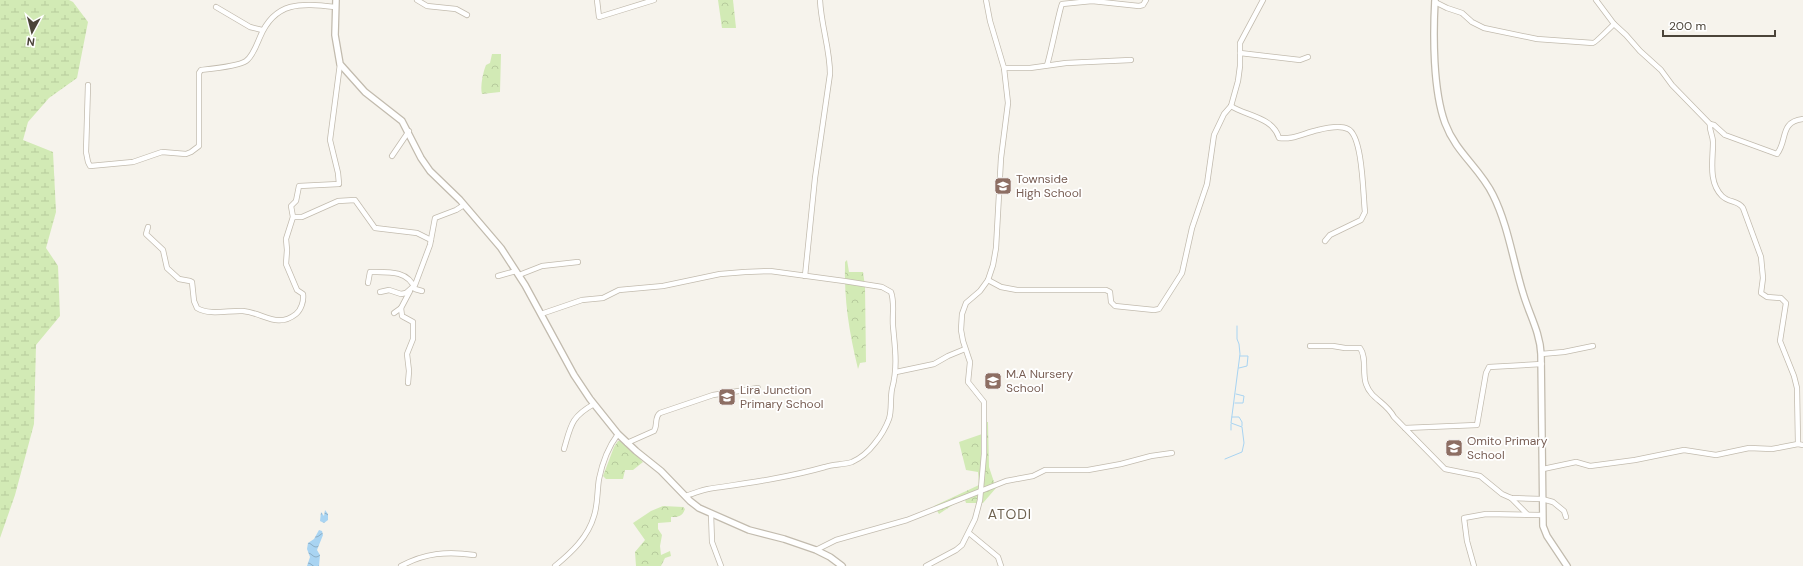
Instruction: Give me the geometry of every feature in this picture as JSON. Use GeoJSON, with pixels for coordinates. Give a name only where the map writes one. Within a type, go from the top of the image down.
{"type":"FeatureCollection","features":[{"type":"Feature","properties":{"kind":"street"},"geometry":{"type":"LineString","coordinates":[[148,227],[146,234],[163,250],[167,268],[177,278],[192,282],[194,301],[197,308],[209,311],[235,310],[253,312],[282,322],[288,320],[298,312],[303,294],[296,288],[286,264],[286,239],[293,218],[290,206],[296,201],[299,186],[339,184],[338,173],[330,140],[340,64],[335,35],[336,0]]}},
{"type":"Feature","properties":{"kind":"street"},"geometry":{"type":"LineString","coordinates":[[417,0],[427,6],[456,9],[467,15]]}},
{"type":"Feature","properties":{"kind":"street"},"geometry":{"type":"LineString","coordinates":[[597,0],[599,17],[654,0]]}},
{"type":"Feature","properties":{"kind":"street"},"geometry":{"type":"LineString","coordinates":[[805,276],[830,74],[829,51],[826,41],[820,0]]}},
{"type":"Feature","properties":{"kind":"street"},"geometry":{"type":"LineString","coordinates":[[926,566],[956,550],[962,545],[969,534],[977,513],[982,490],[984,402],[968,382],[970,360],[965,349],[961,330],[963,308],[966,303],[980,291],[988,280],[993,265],[996,248],[1001,158],[1008,108],[1004,68],[990,21],[986,0]]}},
{"type":"Feature","properties":{"kind":"street"},"geometry":{"type":"LineString","coordinates":[[1047,65],[1057,29],[1059,9],[1062,4],[1092,1],[1142,6],[1146,0]]}},
{"type":"Feature","properties":{"kind":"street"},"geometry":{"type":"LineString","coordinates":[[988,280],[1001,287],[1017,290],[1106,290],[1110,292],[1111,302],[1115,306],[1154,310],[1158,309],[1182,273],[1192,228],[1207,184],[1214,135],[1224,114],[1231,106],[1239,75],[1239,46],[1242,37],[1263,0]]}},
{"type":"Feature","properties":{"kind":"street"},"geometry":{"type":"LineString","coordinates":[[1596,0],[1614,24],[1626,34],[1640,51],[1662,70],[1672,85],[1710,124],[1714,125],[1725,135],[1777,154],[1786,128],[1797,120],[1803,119]]}},
{"type":"Feature","properties":{"kind":"street"},"geometry":{"type":"LineString","coordinates":[[1566,566],[1547,536],[1542,515],[1542,364],[1540,338],[1523,294],[1504,226],[1493,195],[1482,175],[1460,152],[1444,121],[1439,97],[1434,46],[1435,1],[1447,8],[1462,13],[1478,26],[1547,41],[1593,44],[1614,24]]}},
{"type":"Feature","properties":{"kind":"street"},"geometry":{"type":"LineString","coordinates":[[88,84],[86,152],[90,166],[133,162],[162,152],[186,154],[199,146],[200,142],[198,116],[199,74],[201,70],[216,68],[246,60],[253,51],[262,30],[275,14],[289,6],[320,5],[335,7]]}},
{"type":"Feature","properties":{"kind":"street"},"geometry":{"type":"LineString","coordinates":[[216,6],[250,27],[262,30]]}},
{"type":"Feature","properties":{"kind":"street"},"geometry":{"type":"LineString","coordinates":[[1240,53],[1300,60],[1308,57]]}},
{"type":"Feature","properties":{"kind":"street"},"geometry":{"type":"LineString","coordinates":[[1004,68],[1030,68],[1047,65],[1131,60]]}},
{"type":"Feature","properties":{"kind":"street"},"geometry":{"type":"LineString","coordinates":[[340,64],[365,92],[402,121],[409,131],[421,158],[430,171],[464,205],[501,248],[541,314],[574,375],[594,404],[618,434],[661,471],[699,508],[749,530],[784,539],[816,550],[842,566]]}},
{"type":"Feature","properties":{"kind":"street"},"geometry":{"type":"LineString","coordinates":[[1231,106],[1265,121],[1277,132],[1279,138],[1294,137],[1317,130],[1334,128],[1345,128],[1353,133],[1359,148],[1364,216],[1361,220],[1330,235],[1325,241]]}},
{"type":"Feature","properties":{"kind":"street"},"geometry":{"type":"LineString","coordinates":[[1543,469],[1576,462],[1590,466],[1635,460],[1684,450],[1716,455],[1749,448],[1772,449],[1801,445],[1797,388],[1794,376],[1780,341],[1786,303],[1781,298],[1767,297],[1761,293],[1763,263],[1743,208],[1739,203],[1724,198],[1715,187],[1713,178],[1713,141],[1710,124]]}},
{"type":"Feature","properties":{"kind":"street"},"geometry":{"type":"LineString","coordinates":[[392,156],[409,131]]}},
{"type":"Feature","properties":{"kind":"street"},"geometry":{"type":"LineString","coordinates":[[293,218],[302,217],[338,201],[355,200],[375,228],[417,233],[431,240]]}},
{"type":"Feature","properties":{"kind":"street"},"geometry":{"type":"LineString","coordinates":[[380,292],[389,290],[401,294],[409,292],[414,288],[431,240],[435,218],[456,210],[464,205]]}},
{"type":"Feature","properties":{"kind":"street"},"geometry":{"type":"LineString","coordinates":[[498,276],[517,273],[542,266],[578,262]]}},
{"type":"Feature","properties":{"kind":"street"},"geometry":{"type":"LineString","coordinates":[[541,314],[582,300],[611,296],[619,290],[663,286],[720,274],[763,271],[873,285],[889,290],[893,299],[896,372],[890,398],[888,420],[876,442],[861,457],[851,462],[826,466],[804,473],[768,481],[750,482],[724,488],[708,489],[685,496]]}},
{"type":"Feature","properties":{"kind":"street"},"geometry":{"type":"LineString","coordinates":[[368,283],[370,272],[404,274],[414,288],[422,291]]}},
{"type":"Feature","properties":{"kind":"street"},"geometry":{"type":"LineString","coordinates":[[394,313],[401,308],[409,292]]}},
{"type":"Feature","properties":{"kind":"street"},"geometry":{"type":"LineString","coordinates":[[401,308],[402,316],[413,322],[414,330],[413,339],[407,354],[409,371],[408,383]]}},
{"type":"Feature","properties":{"kind":"street"},"geometry":{"type":"LineString","coordinates":[[1310,346],[1360,348],[1363,354],[1364,378],[1369,390],[1377,399],[1388,406],[1394,417],[1445,469],[1480,476],[1502,494],[1511,498],[1527,514]]}},
{"type":"Feature","properties":{"kind":"street"},"geometry":{"type":"LineString","coordinates":[[1541,354],[1564,352],[1593,346]]}},
{"type":"Feature","properties":{"kind":"street"},"geometry":{"type":"LineString","coordinates":[[896,372],[934,364],[965,349]]}},
{"type":"Feature","properties":{"kind":"street"},"geometry":{"type":"LineString","coordinates":[[1405,428],[1477,425],[1486,372],[1489,367],[1542,364]]}},
{"type":"Feature","properties":{"kind":"street"},"geometry":{"type":"LineString","coordinates":[[627,443],[654,431],[656,428],[657,416],[660,413],[713,395],[758,388]]}},
{"type":"Feature","properties":{"kind":"street"},"geometry":{"type":"LineString","coordinates":[[564,448],[570,425],[580,413],[594,404]]}},
{"type":"Feature","properties":{"kind":"street"},"geometry":{"type":"LineString","coordinates":[[555,566],[579,544],[588,529],[596,506],[599,479],[611,444],[618,434]]}},
{"type":"Feature","properties":{"kind":"street"},"geometry":{"type":"LineString","coordinates":[[816,550],[836,540],[907,520],[1006,481],[1035,475],[1046,470],[1088,470],[1121,464],[1151,456],[1172,453]]}},
{"type":"Feature","properties":{"kind":"street"},"geometry":{"type":"LineString","coordinates":[[1511,498],[1542,499],[1558,505],[1564,510],[1566,517]]}},
{"type":"Feature","properties":{"kind":"street"},"geometry":{"type":"LineString","coordinates":[[711,514],[712,542],[721,566]]}},
{"type":"Feature","properties":{"kind":"street"},"geometry":{"type":"LineString","coordinates":[[1474,566],[1466,541],[1464,518],[1486,514],[1542,515]]}},
{"type":"Feature","properties":{"kind":"street"},"geometry":{"type":"LineString","coordinates":[[969,534],[998,557],[1000,566]]}},
{"type":"Feature","properties":{"kind":"street"},"geometry":{"type":"LineString","coordinates":[[401,566],[412,560],[437,553],[455,552],[474,555]]}},
{"type":"Feature","properties":{"kind":"green space"},"geometry":{"type":"Polygon","coordinates":[[[0,0],[69,0],[73,2],[88,22],[77,78],[49,98],[28,122],[23,140],[53,152],[56,212],[46,248],[58,266],[60,316],[36,345],[34,424],[15,495],[0,538],[0,0]]]}},
{"type":"Feature","properties":{"kind":"green space"},"geometry":{"type":"Polygon","coordinates":[[[718,0],[733,0],[736,28],[722,28],[718,0]]]}},
{"type":"Feature","properties":{"kind":"green space"},"geometry":{"type":"Polygon","coordinates":[[[492,54],[501,54],[500,92],[482,94],[481,91],[484,72],[486,65],[490,63],[492,54]]]}},
{"type":"Feature","properties":{"kind":"green space"},"geometry":{"type":"Polygon","coordinates":[[[847,260],[849,272],[863,272],[865,286],[866,362],[860,363],[858,369],[846,303],[845,262],[847,260]]]}},
{"type":"Feature","properties":{"kind":"green space"},"geometry":{"type":"Polygon","coordinates":[[[986,422],[988,422],[989,467],[996,488],[983,503],[966,503],[965,500],[954,504],[939,514],[934,506],[979,485],[978,472],[966,470],[959,442],[985,433],[986,422]]]}},
{"type":"Feature","properties":{"kind":"green space"},"geometry":{"type":"Polygon","coordinates":[[[618,441],[622,441],[643,462],[633,470],[625,470],[623,479],[606,479],[603,476],[614,447],[618,441]]]}},
{"type":"Feature","properties":{"kind":"green space"},"geometry":{"type":"Polygon","coordinates":[[[663,506],[683,507],[685,509],[683,514],[680,516],[671,517],[671,522],[658,523],[658,529],[662,535],[660,546],[661,555],[670,551],[671,556],[665,558],[661,566],[636,566],[635,552],[645,540],[633,523],[651,511],[663,506]]]}},
{"type":"Feature","properties":{"kind":"water"},"geometry":{"type":"Polygon","coordinates":[[[325,510],[328,514],[328,520],[324,523],[320,521],[321,512],[324,516],[325,510]]]}},
{"type":"Feature","properties":{"kind":"water"},"geometry":{"type":"Polygon","coordinates":[[[319,530],[322,531],[323,535],[317,550],[320,555],[319,566],[307,566],[310,557],[307,549],[308,543],[314,539],[319,530]]]}},
{"type":"Feature","properties":{"kind":"waterway"},"geometry":{"type":"LineString","coordinates":[[1225,459],[1242,452],[1244,443],[1242,427],[1231,423],[1240,354],[1237,339],[1237,326]]}},
{"type":"Feature","properties":{"kind":"waterway"},"geometry":{"type":"LineString","coordinates":[[1239,368],[1247,366],[1248,356],[1240,356]]}},
{"type":"Feature","properties":{"kind":"waterway"},"geometry":{"type":"LineString","coordinates":[[1235,403],[1243,403],[1244,396],[1236,394]]}},
{"type":"Feature","properties":{"kind":"waterway"},"geometry":{"type":"LineString","coordinates":[[1232,417],[1239,417],[1242,422],[1242,426]]}},
{"type":"Feature","properties":{"kind":"waterway"},"geometry":{"type":"LineString","coordinates":[[1231,424],[1231,430]]}},
{"type":"Feature","properties":{"kind":"place","name":"Townside High School"},"geometry":{"type":"Point","coordinates":[1003,186]}},
{"type":"Feature","properties":{"kind":"place","name":"M.A Nursery School"},"geometry":{"type":"Point","coordinates":[993,381]}},
{"type":"Feature","properties":{"kind":"place","name":"Lira Junction Primary School"},"geometry":{"type":"Point","coordinates":[727,397]}},
{"type":"Feature","properties":{"kind":"place","name":"Omito Primary School"},"geometry":{"type":"Point","coordinates":[1454,448]}},
{"type":"Feature","properties":{"kind":"district","name":"ATODI"},"geometry":{"type":"Point","coordinates":[1010,514]}}]}
